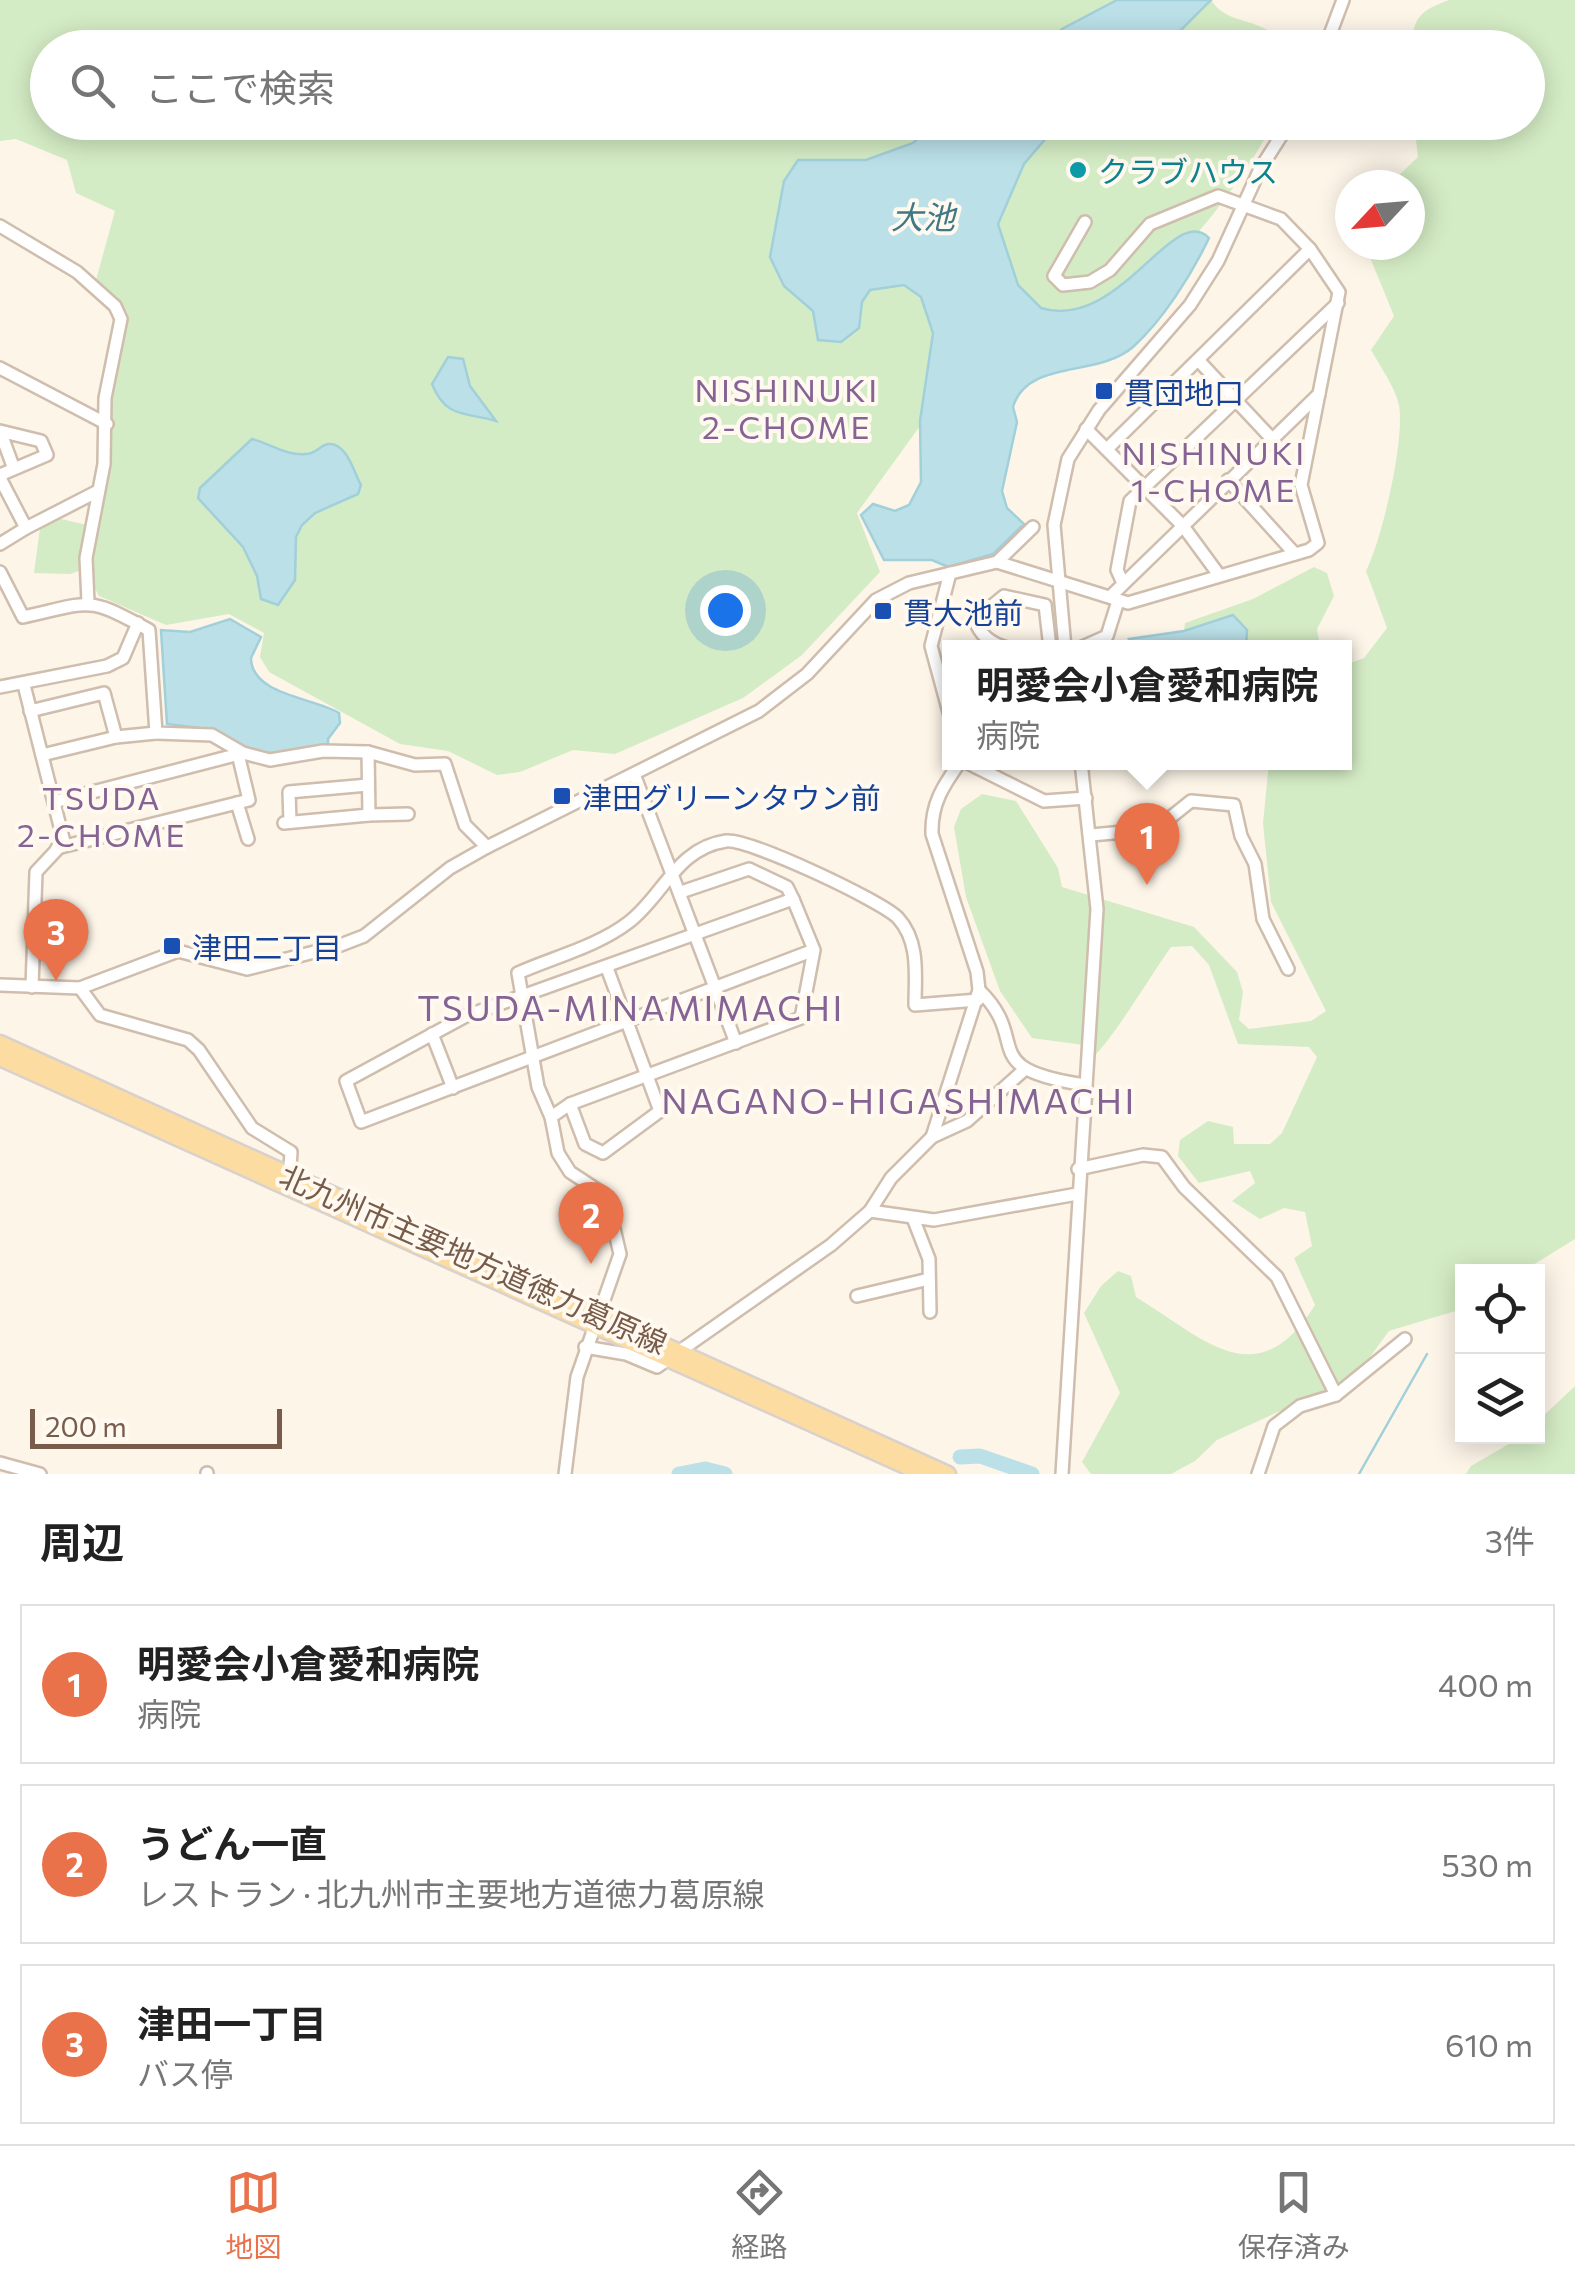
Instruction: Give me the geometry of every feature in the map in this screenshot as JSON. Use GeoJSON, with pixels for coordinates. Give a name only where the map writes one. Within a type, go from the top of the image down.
{"type":"FeatureCollection","features":[{"type":"Feature","properties":{"kind":"main road","name":"北九州市主要地方道徳力葛原線"},"geometry":{"type":"LineString","coordinates":[[0,1043],[592,1328],[673,1356],[948,1474]]}},
{"type":"Feature","properties":{"kind":"main road","name":"北九州市主要地方道徳力葛原線"},"geometry":{"type":"LineString","coordinates":[[0,1058],[597,1312],[673,1356],[923,1474]]}},
{"type":"Feature","properties":{"kind":"street"},"geometry":{"type":"LineString","coordinates":[[1331,30],[1342,0]]}},
{"type":"Feature","properties":{"kind":"street"},"geometry":{"type":"LineString","coordinates":[[1064,640],[1056,500],[1068,458],[1086,429],[1190,305],[1218,261],[1244,202],[1280,140]]}},
{"type":"Feature","properties":{"kind":"street"},"geometry":{"type":"LineString","coordinates":[[0,985],[80,988],[178,951],[247,969],[353,941],[392,916],[450,868],[487,846],[759,711],[807,674],[876,600],[909,583],[996,562],[1114,598],[1154,598],[1295,554],[1318,543],[1301,485],[1338,292],[1310,249],[1280,218],[1244,202],[1210,196],[1163,216],[1110,270],[1080,286],[1063,285],[1054,276],[1085,222]]}},
{"type":"Feature","properties":{"kind":"street"},"geometry":{"type":"LineString","coordinates":[[0,226],[77,272],[118,312],[105,398],[108,424],[86,558],[88,602]]}},
{"type":"Feature","properties":{"kind":"street"},"geometry":{"type":"LineString","coordinates":[[1108,448],[1310,249]]}},
{"type":"Feature","properties":{"kind":"street"},"geometry":{"type":"LineString","coordinates":[[1122,581],[1117,570],[1130,501],[1338,303]]}},
{"type":"Feature","properties":{"kind":"street"},"geometry":{"type":"LineString","coordinates":[[1199,361],[1272,440]]}},
{"type":"Feature","properties":{"kind":"street"},"geometry":{"type":"LineString","coordinates":[[0,368],[108,424]]}},
{"type":"Feature","properties":{"kind":"street"},"geometry":{"type":"LineString","coordinates":[[1099,640],[1108,636],[1114,598],[1122,581],[1318,394]]}},
{"type":"Feature","properties":{"kind":"street"},"geometry":{"type":"LineString","coordinates":[[1086,429],[1183,526],[1219,575]]}},
{"type":"Feature","properties":{"kind":"street"},"geometry":{"type":"LineString","coordinates":[[14,469],[0,476],[26,528]]}},
{"type":"Feature","properties":{"kind":"street"},"geometry":{"type":"LineString","coordinates":[[1228,480],[1295,554]]}},
{"type":"Feature","properties":{"kind":"street"},"geometry":{"type":"LineString","coordinates":[[0,544],[98,491]]}},
{"type":"Feature","properties":{"kind":"street"},"geometry":{"type":"LineString","coordinates":[[996,562],[1032,527]]}},
{"type":"Feature","properties":{"kind":"street"},"geometry":{"type":"LineString","coordinates":[[0,572],[5,594],[23,617],[88,602],[102,604],[138,623],[152,636],[156,732]]}},
{"type":"Feature","properties":{"kind":"street"},"geometry":{"type":"LineString","coordinates":[[942,687],[931,646],[950,573]]}},
{"type":"Feature","properties":{"kind":"street"},"geometry":{"type":"LineString","coordinates":[[990,640],[978,630],[975,620],[1004,596],[1045,605],[1049,640]]}},
{"type":"Feature","properties":{"kind":"street"},"geometry":{"type":"LineString","coordinates":[[0,688],[98,668],[123,658],[138,623]]}},
{"type":"Feature","properties":{"kind":"street"},"geometry":{"type":"LineString","coordinates":[[98,668],[116,737]]}},
{"type":"Feature","properties":{"kind":"street"},"geometry":{"type":"LineString","coordinates":[[24,685],[64,842],[36,872],[32,987]]}},
{"type":"Feature","properties":{"kind":"street"},"geometry":{"type":"LineString","coordinates":[[30,711],[104,693]]}},
{"type":"Feature","properties":{"kind":"street"},"geometry":{"type":"LineString","coordinates":[[42,755],[116,737],[156,732],[212,736],[241,754],[270,760],[322,752],[368,752],[415,765],[445,764],[465,825],[487,846]]}},
{"type":"Feature","properties":{"kind":"street"},"geometry":{"type":"LineString","coordinates":[[368,752],[369,816]]}},
{"type":"Feature","properties":{"kind":"street"},"geometry":{"type":"LineString","coordinates":[[54,802],[241,754]]}},
{"type":"Feature","properties":{"kind":"street"},"geometry":{"type":"LineString","coordinates":[[57,848],[248,800],[241,754]]}},
{"type":"Feature","properties":{"kind":"street"},"geometry":{"type":"LineString","coordinates":[[932,1137],[978,995],[977,972],[932,834],[931,815],[940,789],[956,770]]}},
{"type":"Feature","properties":{"kind":"street"},"geometry":{"type":"LineString","coordinates":[[980,770],[1044,801],[1086,798]]}},
{"type":"Feature","properties":{"kind":"street"},"geometry":{"type":"LineString","coordinates":[[1062,1474],[1074,1315],[1076,1194],[1097,909],[1082,770]]}},
{"type":"Feature","properties":{"kind":"street"},"geometry":{"type":"LineString","coordinates":[[634,774],[736,1042]]}},
{"type":"Feature","properties":{"kind":"street"},"geometry":{"type":"LineString","coordinates":[[368,785],[289,792],[287,822],[408,814]]}},
{"type":"Feature","properties":{"kind":"street"},"geometry":{"type":"LineString","coordinates":[[1092,835],[1156,829],[1191,801],[1208,799],[1234,805],[1241,836],[1255,864],[1263,919],[1288,970]]}},
{"type":"Feature","properties":{"kind":"street"},"geometry":{"type":"LineString","coordinates":[[237,803],[248,839]]}},
{"type":"Feature","properties":{"kind":"street"},"geometry":{"type":"LineString","coordinates":[[566,1474],[568,1435],[586,1347],[620,1254],[602,1194],[564,1166],[551,1117],[538,1088],[518,973],[627,924],[673,869],[725,841],[741,842],[798,864],[898,918],[918,961],[915,1005],[978,995]]}},
{"type":"Feature","properties":{"kind":"street"},"geometry":{"type":"LineString","coordinates":[[551,1117],[570,1104],[802,1018],[814,950],[787,886],[749,869],[681,892]]}},
{"type":"Feature","properties":{"kind":"street"},"geometry":{"type":"LineString","coordinates":[[793,899],[522,1000],[466,1016],[346,1081],[361,1122],[814,950]]}},
{"type":"Feature","properties":{"kind":"street"},"geometry":{"type":"LineString","coordinates":[[570,1104],[586,1144],[603,1152],[660,1111],[607,968]]}},
{"type":"Feature","properties":{"kind":"street"},"geometry":{"type":"LineString","coordinates":[[80,988],[100,1015],[171,1032],[199,1050],[252,1128],[291,1152],[288,1182]]}},
{"type":"Feature","properties":{"kind":"street"},"geometry":{"type":"LineString","coordinates":[[978,995],[998,1015],[1009,1055],[1024,1070],[1085,1085]]}},
{"type":"Feature","properties":{"kind":"street"},"geometry":{"type":"LineString","coordinates":[[432,1034],[453,1088]]}},
{"type":"Feature","properties":{"kind":"street"},"geometry":{"type":"LineString","coordinates":[[586,1347],[626,1354],[657,1367],[831,1245],[870,1212],[892,1178],[932,1137],[968,1121],[1024,1070]]}},
{"type":"Feature","properties":{"kind":"street"},"geometry":{"type":"LineString","coordinates":[[1078,1169],[1142,1156],[1162,1157],[1184,1187],[1277,1277],[1336,1395]]}},
{"type":"Feature","properties":{"kind":"street"},"geometry":{"type":"LineString","coordinates":[[870,1212],[913,1218],[982,1214],[1076,1194]]}},
{"type":"Feature","properties":{"kind":"street"},"geometry":{"type":"LineString","coordinates":[[913,1218],[929,1259],[930,1312]]}},
{"type":"Feature","properties":{"kind":"street"},"geometry":{"type":"LineString","coordinates":[[857,1296],[929,1279]]}},
{"type":"Feature","properties":{"kind":"street"},"geometry":{"type":"LineString","coordinates":[[1258,1474],[1274,1426],[1300,1406],[1336,1395],[1405,1339]]}},
{"type":"Feature","properties":{"kind":"street"},"geometry":{"type":"LineString","coordinates":[[0,1463],[40,1474]]}},
{"type":"Feature","properties":{"kind":"green space"},"geometry":{"type":"Polygon","coordinates":[[[0,0],[1211,0],[1227,15],[1267,30],[30,30],[30,140],[1264,140],[1199,232],[1124,301],[1099,314],[1075,320],[991,328],[857,513],[880,572],[802,655],[743,698],[615,754],[573,750],[520,772],[497,775],[448,751],[400,744],[269,672],[260,657],[264,633],[229,614],[166,625],[99,596],[93,585],[94,566],[70,574],[34,573],[40,528],[53,517],[95,527],[110,454],[108,398],[127,313],[96,280],[115,211],[76,193],[67,160],[16,139],[0,141],[0,0]]]}},
{"type":"Feature","properties":{"kind":"green space"},"geometry":{"type":"Polygon","coordinates":[[[1449,0],[1575,0],[1575,1239],[1534,1264],[1455,1264],[1455,1311],[1389,1331],[1356,1376],[1217,1440],[1195,1461],[1171,1474],[1091,1474],[1082,1462],[1120,1393],[1084,1313],[1101,1286],[1118,1271],[1131,1276],[1136,1297],[1208,1343],[1230,1352],[1251,1354],[1272,1349],[1294,1333],[1315,1305],[1294,1258],[1312,1246],[1305,1212],[1284,1208],[1260,1219],[1232,1201],[1255,1183],[1250,1171],[1199,1183],[1178,1156],[1180,1140],[1208,1121],[1233,1127],[1234,1144],[1270,1144],[1282,1133],[1317,1057],[1309,1047],[1238,1044],[1209,965],[1192,946],[1171,947],[1118,1027],[1089,1060],[1083,1045],[1032,1038],[1000,991],[966,897],[954,827],[961,809],[982,794],[1016,801],[1058,868],[1062,887],[1194,927],[1237,972],[1243,992],[1239,1020],[1249,1029],[1311,1021],[1326,1011],[1271,902],[1263,823],[1268,770],[1352,770],[1352,662],[1364,658],[1387,628],[1366,571],[1391,490],[1400,421],[1394,391],[1371,350],[1394,316],[1371,260],[1425,260],[1425,170],[1405,170],[1418,157],[1416,140],[1545,140],[1545,30],[1414,30],[1420,16],[1449,0]]]}},
{"type":"Feature","properties":{"kind":"green space"},"geometry":{"type":"Polygon","coordinates":[[[1314,567],[1327,573],[1334,596],[1317,629],[1319,640],[1246,640],[1247,630],[1184,631],[1185,623],[1253,599],[1314,567]]]}},
{"type":"Feature","properties":{"kind":"green space"},"geometry":{"type":"Polygon","coordinates":[[[1575,1386],[1575,1474],[1466,1474],[1471,1466],[1509,1444],[1545,1444],[1545,1414],[1575,1386]]]}},
{"type":"Feature","properties":{"kind":"water"},"geometry":{"type":"Polygon","coordinates":[[[1117,0],[1211,0],[1181,30],[1062,29],[1117,0]]]}},
{"type":"Feature","properties":{"kind":"water","name":"大池"},"geometry":{"type":"Polygon","coordinates":[[[1044,140],[1024,164],[998,224],[1018,285],[1041,308],[1069,310],[1095,302],[1179,237],[1195,231],[1209,238],[1176,296],[1133,347],[1101,363],[1048,375],[1021,392],[1013,407],[1017,422],[1002,491],[1007,508],[1024,524],[993,554],[948,567],[932,560],[884,560],[861,515],[873,504],[895,511],[909,505],[921,482],[920,421],[933,333],[921,297],[904,285],[870,290],[862,302],[859,328],[841,342],[818,340],[813,311],[784,286],[770,257],[784,181],[798,160],[866,160],[913,143],[1044,140]]]}},
{"type":"Feature","properties":{"kind":"water"},"geometry":{"type":"Polygon","coordinates":[[[448,357],[463,359],[470,386],[496,421],[450,409],[438,395],[432,384],[448,357]]]}},
{"type":"Feature","properties":{"kind":"water"},"geometry":{"type":"Polygon","coordinates":[[[252,439],[299,454],[335,445],[349,459],[361,485],[358,494],[315,513],[302,525],[296,537],[295,580],[278,605],[261,599],[257,576],[243,547],[198,498],[200,488],[252,439]]]}},
{"type":"Feature","properties":{"kind":"water"},"geometry":{"type":"Polygon","coordinates":[[[1233,615],[1247,630],[1246,640],[1129,639],[1184,631],[1233,615]]]}},
{"type":"Feature","properties":{"kind":"water"},"geometry":{"type":"Polygon","coordinates":[[[230,619],[261,637],[251,658],[261,680],[286,694],[339,713],[340,723],[328,739],[328,749],[259,756],[207,729],[167,724],[161,630],[190,632],[230,619]]]}},
{"type":"Feature","properties":{"kind":"waterway"},"geometry":{"type":"LineString","coordinates":[[1359,1474],[1427,1354]]}},
{"type":"Feature","properties":{"kind":"waterway"},"geometry":{"type":"LineString","coordinates":[[960,1457],[980,1456],[1032,1474]]}},
{"type":"Feature","properties":{"kind":"waterway"},"geometry":{"type":"LineString","coordinates":[[679,1474],[705,1469],[725,1474]]}},
{"type":"Feature","properties":{"kind":"place","name":"クラブハウス"},"geometry":{"type":"Point","coordinates":[1078,170]}},
{"type":"Feature","properties":{"kind":"place","name":"貫団地口"},"geometry":{"type":"Point","coordinates":[1104,391]}},
{"type":"Feature","properties":{"kind":"place","name":"貫大池前"},"geometry":{"type":"Point","coordinates":[883,611]}},
{"type":"Feature","properties":{"kind":"place","name":"津田グリーンタウン前"},"geometry":{"type":"Point","coordinates":[562,796]}},
{"type":"Feature","properties":{"kind":"place","name":"明愛会小倉愛和病院"},"geometry":{"type":"Point","coordinates":[1147,885]}},
{"type":"Feature","properties":{"kind":"place","name":"津田二丁目"},"geometry":{"type":"Point","coordinates":[172,946]}},
{"type":"Feature","properties":{"kind":"place","name":"津田一丁目"},"geometry":{"type":"Point","coordinates":[56,981]}},
{"type":"Feature","properties":{"kind":"place","name":"うどん一直"},"geometry":{"type":"Point","coordinates":[591,1264]}},
{"type":"Feature","properties":{"kind":"district","name":"NISHINUKI 2-CHOME"},"geometry":{"type":"Point","coordinates":[787,408]}},
{"type":"Feature","properties":{"kind":"district","name":"NISHINUKI 1-CHOME"},"geometry":{"type":"Point","coordinates":[1214,470]}},
{"type":"Feature","properties":{"kind":"district","name":"TSUDA 2-CHOME"},"geometry":{"type":"Point","coordinates":[102,816]}},
{"type":"Feature","properties":{"kind":"district","name":"TSUDA-MINAMIMACHI"},"geometry":{"type":"Point","coordinates":[631,1006]}},
{"type":"Feature","properties":{"kind":"district","name":"NAGANO-HIGASHIMACHI"},"geometry":{"type":"Point","coordinates":[899,1099]}}]}
